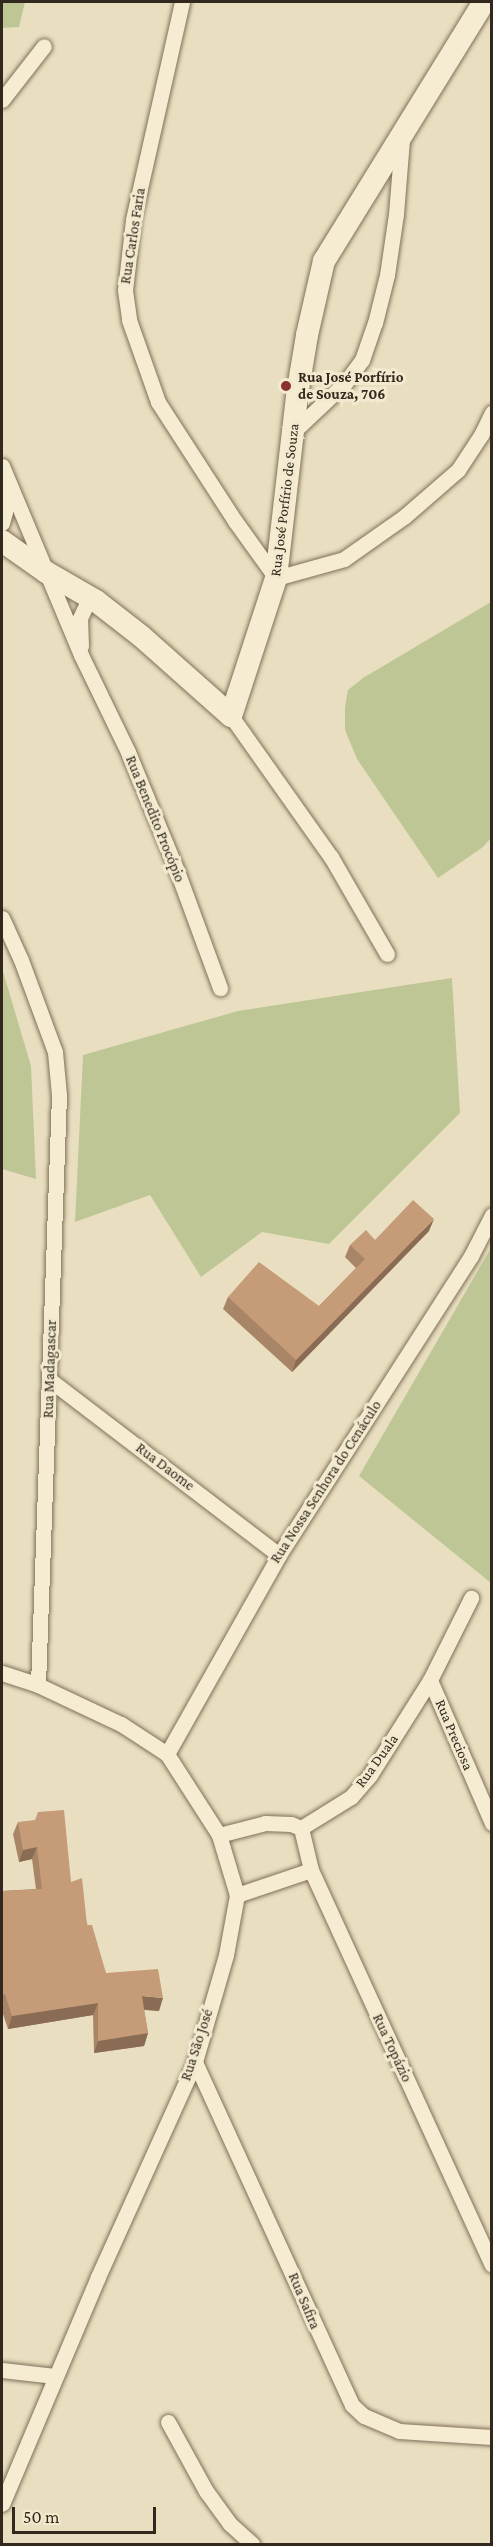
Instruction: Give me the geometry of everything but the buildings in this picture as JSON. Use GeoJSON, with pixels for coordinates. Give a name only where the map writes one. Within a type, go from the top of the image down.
{"type":"FeatureCollection","features":[{"type":"Feature","properties":{"kind":"main road","name":"Rua José Porfírio de Souza"},"geometry":{"type":"LineString","coordinates":[[231,716],[276,578],[307,335],[324,261],[484,2]]}},
{"type":"Feature","properties":{"kind":"main road"},"geometry":{"type":"LineString","coordinates":[[2,540],[46,572],[90,597],[141,636],[231,716]]}},
{"type":"Feature","properties":{"kind":"street","name":"Rua Carlos Faria"},"geometry":{"type":"LineString","coordinates":[[182,2],[133,220],[124,290],[129,320],[158,402],[276,578]]}},
{"type":"Feature","properties":{"kind":"street"},"geometry":{"type":"LineString","coordinates":[[2,100],[44,46]]}},
{"type":"Feature","properties":{"kind":"street"},"geometry":{"type":"LineString","coordinates":[[294,431],[345,383],[362,360],[372,333],[387,275],[396,214],[402,134]]}},
{"type":"Feature","properties":{"kind":"street"},"geometry":{"type":"LineString","coordinates":[[276,578],[344,559],[405,516],[458,470],[481,435],[492,412]]}},
{"type":"Feature","properties":{"kind":"street","name":"Rua Benedito Procópio"},"geometry":{"type":"LineString","coordinates":[[2,522],[5,512],[4,473]]}},
{"type":"Feature","properties":{"kind":"street","name":"Rua Benedito Procópio"},"geometry":{"type":"LineString","coordinates":[[4,473],[81,655],[128,752],[177,871],[220,988]]}},
{"type":"Feature","properties":{"kind":"street","name":"Rua Benedito Procópio"},"geometry":{"type":"LineString","coordinates":[[81,655],[80,618],[90,597]]}},
{"type":"Feature","properties":{"kind":"street"},"geometry":{"type":"LineString","coordinates":[[231,716],[332,857],[387,954]]}},
{"type":"Feature","properties":{"kind":"street","name":"Rua Madagascar"},"geometry":{"type":"LineString","coordinates":[[2,918],[21,960],[55,1052],[59,1142],[38,1685]]}},
{"type":"Feature","properties":{"kind":"street","name":"Rua Nossa Senhora do Cenáculo"},"geometry":{"type":"LineString","coordinates":[[167,1754],[279,1555],[471,1256],[492,1215]]}},
{"type":"Feature","properties":{"kind":"street","name":"Rua Daome"},"geometry":{"type":"LineString","coordinates":[[50,1380],[279,1555]]}},
{"type":"Feature","properties":{"kind":"street","name":"Rua Duala"},"geometry":{"type":"LineString","coordinates":[[301,1828],[351,1797],[390,1745],[430,1680],[471,1598]]}},
{"type":"Feature","properties":{"kind":"street","name":"Rua São José"},"geometry":{"type":"LineString","coordinates":[[2,1673],[38,1685],[121,1725],[167,1754],[219,1835],[237,1895],[226,1955],[195,2062],[55,2376],[2,2504]]}},
{"type":"Feature","properties":{"kind":"street","name":"Rua Preciosa"},"geometry":{"type":"LineString","coordinates":[[430,1680],[492,1823]]}},
{"type":"Feature","properties":{"kind":"street"},"geometry":{"type":"LineString","coordinates":[[219,1835],[265,1823],[291,1824],[301,1828]]}},
{"type":"Feature","properties":{"kind":"street","name":"Rua Topázio"},"geometry":{"type":"LineString","coordinates":[[301,1828],[311,1870],[492,2265]]}},
{"type":"Feature","properties":{"kind":"street"},"geometry":{"type":"LineString","coordinates":[[237,1895],[311,1870]]}},
{"type":"Feature","properties":{"kind":"street","name":"Rua Safira"},"geometry":{"type":"LineString","coordinates":[[195,2062],[352,2405],[364,2416],[399,2431],[492,2437]]}},
{"type":"Feature","properties":{"kind":"street"},"geometry":{"type":"LineString","coordinates":[[2,2370],[55,2376]]}},
{"type":"Feature","properties":{"kind":"street"},"geometry":{"type":"LineString","coordinates":[[168,2422],[206,2491],[230,2524],[252,2544]]}},
{"type":"Feature","properties":{"kind":"green space"},"geometry":{"type":"Polygon","coordinates":[[[2,2],[25,2],[19,27],[2,28],[2,2]]]}},
{"type":"Feature","properties":{"kind":"green space"},"geometry":{"type":"Polygon","coordinates":[[[491,602],[491,838],[483,847],[438,878],[357,759],[345,730],[348,690],[363,678],[491,602]]]}},
{"type":"Feature","properties":{"kind":"green space"},"geometry":{"type":"Polygon","coordinates":[[[2,968],[31,1066],[36,1179],[2,1169],[2,968]]]}},
{"type":"Feature","properties":{"kind":"green space"},"geometry":{"type":"Polygon","coordinates":[[[452,978],[460,1113],[329,1244],[262,1232],[201,1277],[150,1195],[75,1222],[83,1055],[238,1011],[452,978]]]}},
{"type":"Feature","properties":{"kind":"green space"},"geometry":{"type":"Polygon","coordinates":[[[491,1248],[491,1583],[359,1476],[491,1248]]]}},
{"type":"Feature","properties":{"kind":"place","name":"Rua José Porfírio de Souza, 706"},"geometry":{"type":"Point","coordinates":[286,386]}}]}
